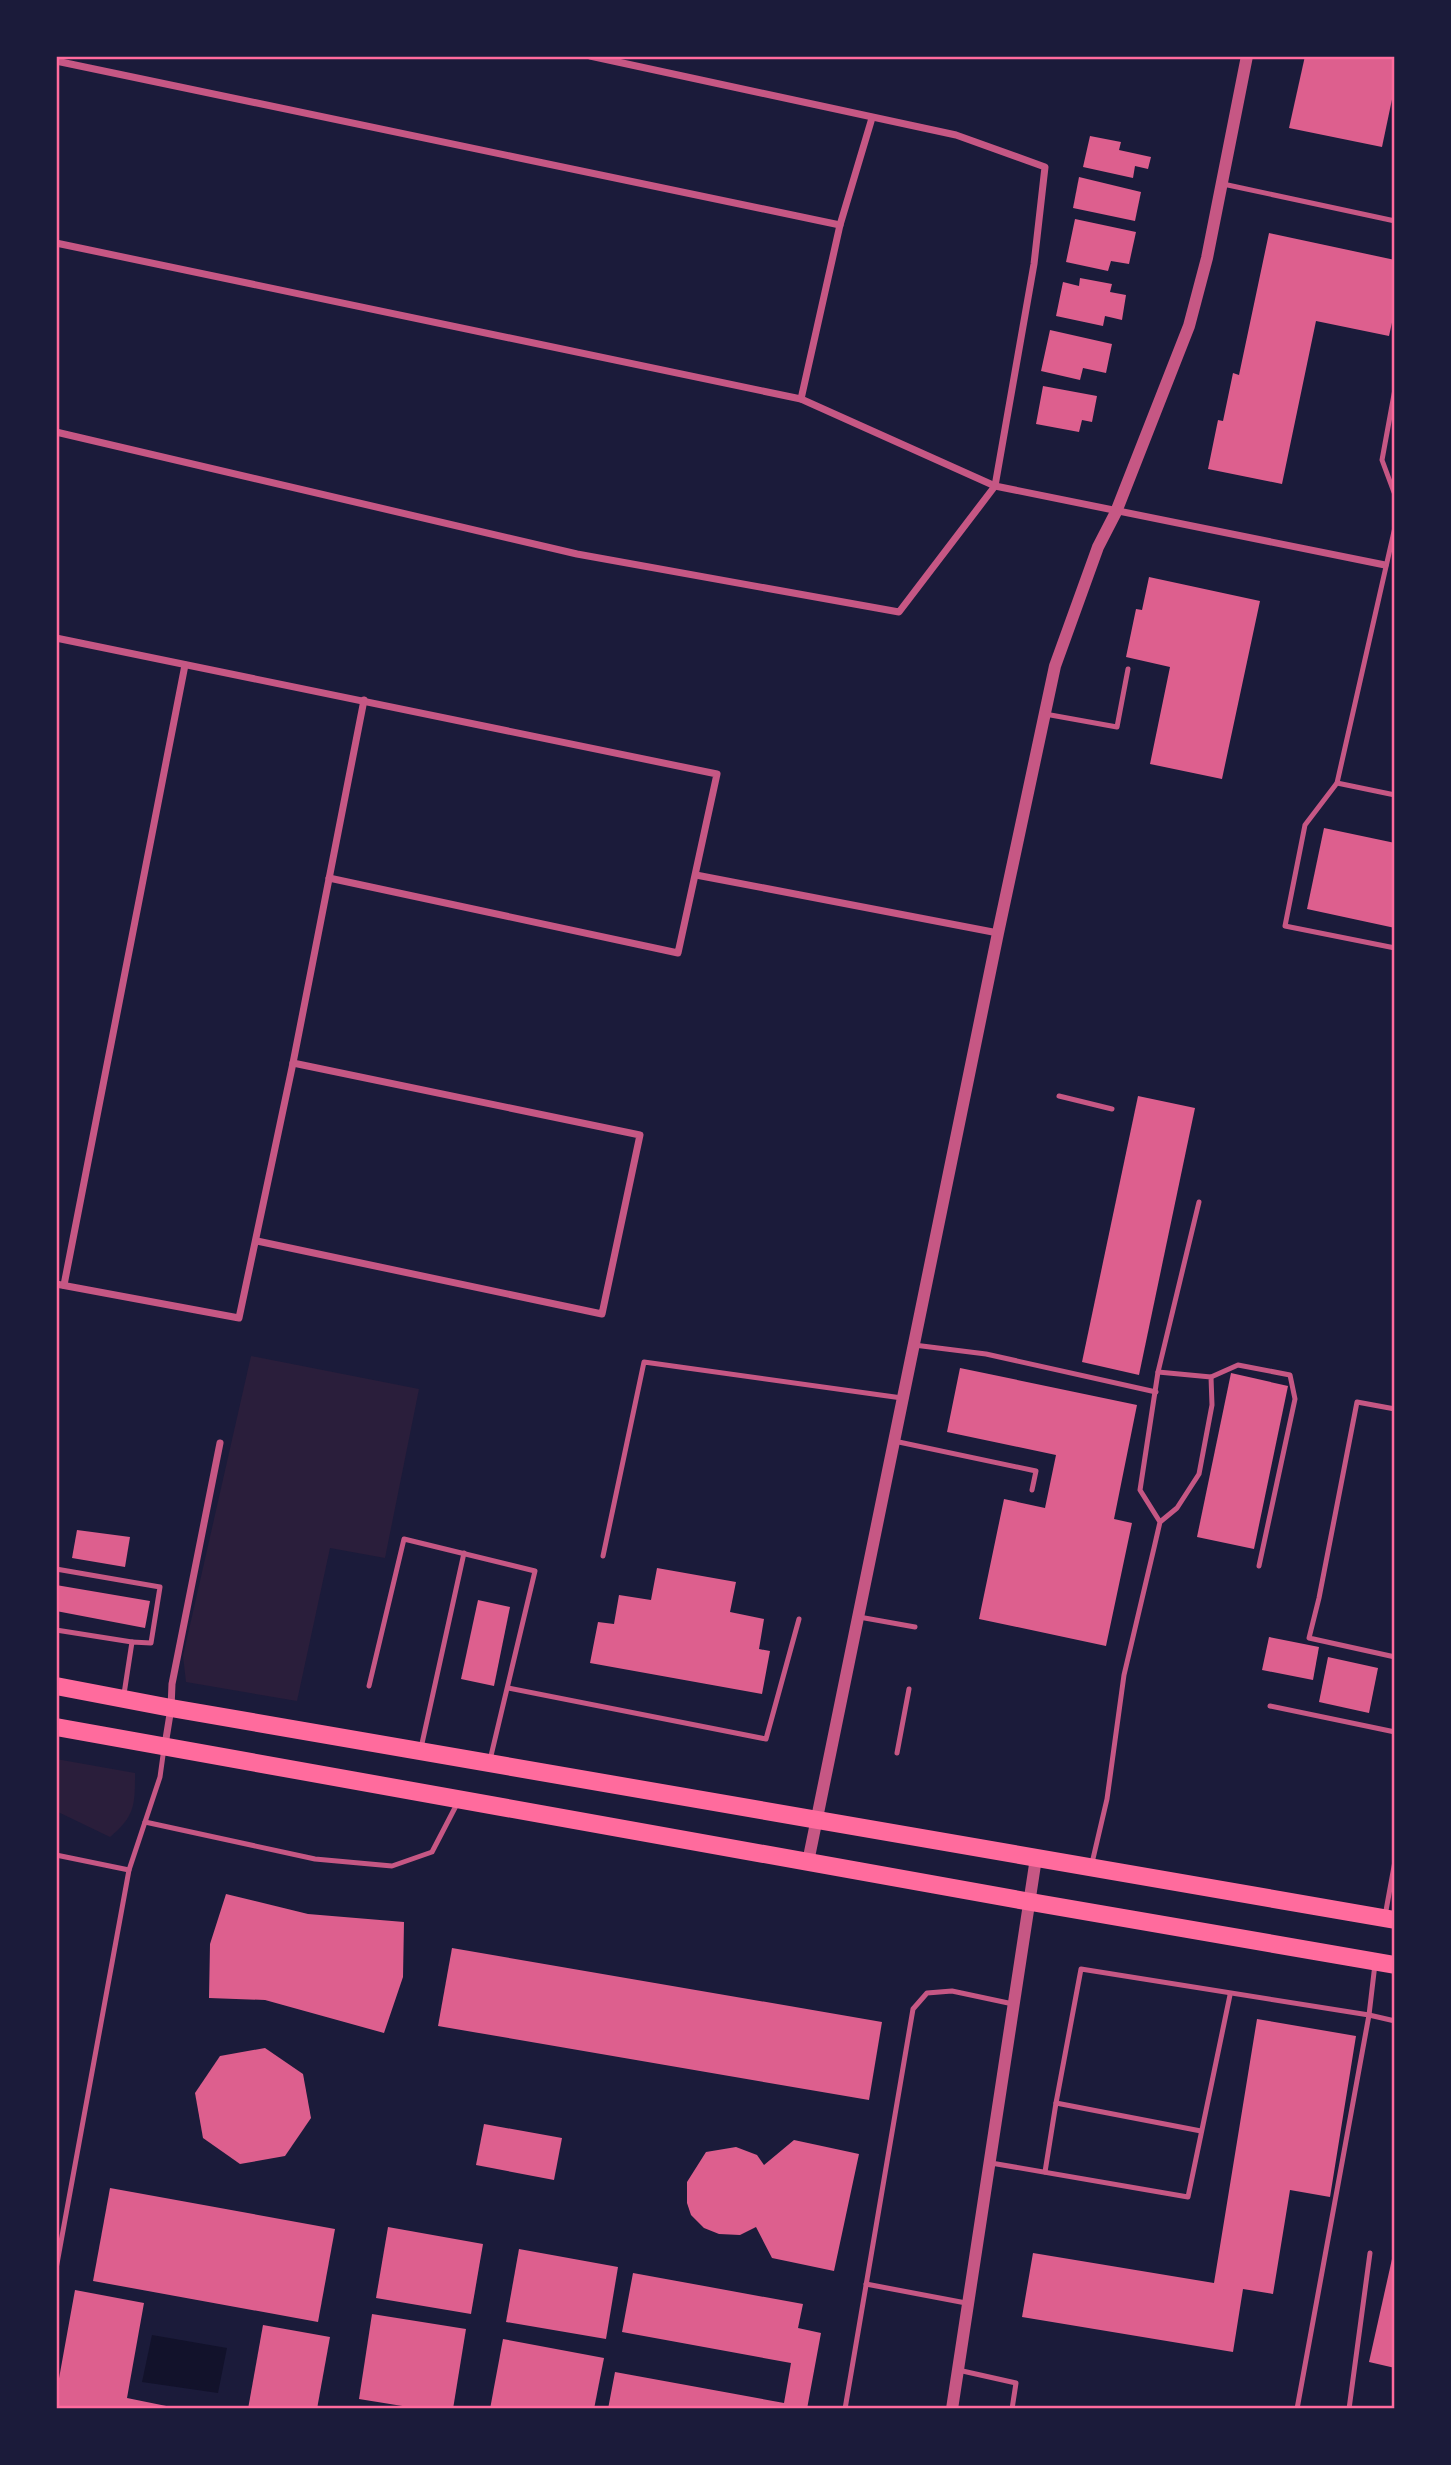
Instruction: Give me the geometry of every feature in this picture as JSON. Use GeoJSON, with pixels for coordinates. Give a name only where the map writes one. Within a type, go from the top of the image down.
{"type":"FeatureCollection","features":[{"type":"Feature","properties":{"kind":"main road"},"geometry":{"type":"LineString","coordinates":[[56,1686],[1390,1919]]}},
{"type":"Feature","properties":{"kind":"main road"},"geometry":{"type":"LineString","coordinates":[[56,1727],[1395,1965]]}},
{"type":"Feature","properties":{"kind":"street"},"geometry":{"type":"LineString","coordinates":[[56,432],[577,554],[899,612],[995,486],[1034,264],[1045,167],[956,135],[590,56]]}},
{"type":"Feature","properties":{"kind":"street"},"geometry":{"type":"LineString","coordinates":[[808,1862],[1055,666],[1098,547],[1116,512],[1189,326],[1207,258],[1247,56]]}},
{"type":"Feature","properties":{"kind":"street"},"geometry":{"type":"LineString","coordinates":[[56,61],[840,225]]}},
{"type":"Feature","properties":{"kind":"street"},"geometry":{"type":"LineString","coordinates":[[801,399],[840,225],[872,118]]}},
{"type":"Feature","properties":{"kind":"street"},"geometry":{"type":"LineString","coordinates":[[56,243],[801,399],[995,486],[1385,565]]}},
{"type":"Feature","properties":{"kind":"street"},"geometry":{"type":"LineString","coordinates":[[56,638],[717,774],[678,953],[329,878]]}},
{"type":"Feature","properties":{"kind":"street"},"geometry":{"type":"LineString","coordinates":[[185,665],[60,1285],[239,1318],[257,1241],[364,700]]}},
{"type":"Feature","properties":{"kind":"street"},"geometry":{"type":"LineString","coordinates":[[696,875],[998,933]]}},
{"type":"Feature","properties":{"kind":"street"},"geometry":{"type":"LineString","coordinates":[[257,1241],[602,1314],[640,1135],[293,1063]]}},
{"type":"Feature","properties":{"kind":"street"},"geometry":{"type":"LineString","coordinates":[[164,1748],[172,1684],[220,1443]]}},
{"type":"Feature","properties":{"kind":"street"},"geometry":{"type":"LineString","coordinates":[[952,2409],[1036,1858]]}},
{"type":"Feature","properties":{"kind":"lane"},"geometry":{"type":"LineString","coordinates":[[1220,184],[1395,221]]}},
{"type":"Feature","properties":{"kind":"lane"},"geometry":{"type":"LineString","coordinates":[[1395,388],[1382,460],[1395,495]]}},
{"type":"Feature","properties":{"kind":"lane"},"geometry":{"type":"LineString","coordinates":[[1395,527],[1337,783],[1305,825],[1284,926],[1395,948]]}},
{"type":"Feature","properties":{"kind":"lane"},"geometry":{"type":"LineString","coordinates":[[1045,714],[1117,727],[1128,669]]}},
{"type":"Feature","properties":{"kind":"lane"},"geometry":{"type":"LineString","coordinates":[[1337,783],[1395,795]]}},
{"type":"Feature","properties":{"kind":"lane"},"geometry":{"type":"LineString","coordinates":[[1059,1096],[1112,1109]]}},
{"type":"Feature","properties":{"kind":"lane"},"geometry":{"type":"LineString","coordinates":[[1160,1522],[1140,1490],[1158,1372],[1199,1202]]}},
{"type":"Feature","properties":{"kind":"lane"},"geometry":{"type":"LineString","coordinates":[[914,1345],[986,1354],[1156,1392]]}},
{"type":"Feature","properties":{"kind":"lane"},"geometry":{"type":"LineString","coordinates":[[603,1556],[644,1362],[902,1398]]}},
{"type":"Feature","properties":{"kind":"lane"},"geometry":{"type":"LineString","coordinates":[[1158,1372],[1211,1377],[1238,1365],[1290,1375],[1295,1399],[1259,1566]]}},
{"type":"Feature","properties":{"kind":"lane"},"geometry":{"type":"LineString","coordinates":[[1091,1868],[1107,1799],[1124,1675],[1160,1522],[1177,1508],[1199,1475],[1212,1405],[1211,1377]]}},
{"type":"Feature","properties":{"kind":"lane"},"geometry":{"type":"LineString","coordinates":[[1395,1409],[1357,1402],[1309,1638],[1394,1656],[1395,1648]]}},
{"type":"Feature","properties":{"kind":"lane"},"geometry":{"type":"LineString","coordinates":[[894,1441],[1036,1471],[1032,1490]]}},
{"type":"Feature","properties":{"kind":"lane"},"geometry":{"type":"LineString","coordinates":[[369,1686],[404,1539],[535,1572],[490,1763]]}},
{"type":"Feature","properties":{"kind":"lane"},"geometry":{"type":"LineString","coordinates":[[420,1751],[464,1553]]}},
{"type":"Feature","properties":{"kind":"lane"},"geometry":{"type":"LineString","coordinates":[[56,1569],[160,1587],[151,1643],[56,1630]]}},
{"type":"Feature","properties":{"kind":"lane"},"geometry":{"type":"LineString","coordinates":[[858,1616],[915,1627]]}},
{"type":"Feature","properties":{"kind":"lane"},"geometry":{"type":"LineString","coordinates":[[508,1688],[766,1739],[799,1619]]}},
{"type":"Feature","properties":{"kind":"lane"},"geometry":{"type":"LineString","coordinates":[[123,1699],[132,1642]]}},
{"type":"Feature","properties":{"kind":"lane"},"geometry":{"type":"LineString","coordinates":[[897,1753],[909,1689]]}},
{"type":"Feature","properties":{"kind":"lane"},"geometry":{"type":"LineString","coordinates":[[1270,1706],[1395,1732]]}},
{"type":"Feature","properties":{"kind":"lane"},"geometry":{"type":"LineString","coordinates":[[56,2269],[129,1870],[160,1777],[164,1748]]}},
{"type":"Feature","properties":{"kind":"lane"},"geometry":{"type":"LineString","coordinates":[[145,1822],[315,1859],[392,1866],[432,1852],[459,1800]]}},
{"type":"Feature","properties":{"kind":"lane"},"geometry":{"type":"LineString","coordinates":[[56,1855],[129,1870]]}},
{"type":"Feature","properties":{"kind":"lane"},"geometry":{"type":"LineString","coordinates":[[1390,1919],[1395,1861]]}},
{"type":"Feature","properties":{"kind":"lane"},"geometry":{"type":"LineString","coordinates":[[1297,2409],[1369,2015],[1375,1961]]}},
{"type":"Feature","properties":{"kind":"lane"},"geometry":{"type":"LineString","coordinates":[[1045,2172],[1081,1969],[1395,2021]]}},
{"type":"Feature","properties":{"kind":"lane"},"geometry":{"type":"LineString","coordinates":[[845,2409],[913,2009],[927,1993],[952,1991],[1013,2004]]}},
{"type":"Feature","properties":{"kind":"lane"},"geometry":{"type":"LineString","coordinates":[[989,2162],[1188,2197],[1230,1994]]}},
{"type":"Feature","properties":{"kind":"lane"},"geometry":{"type":"LineString","coordinates":[[1056,2102],[1201,2131]]}},
{"type":"Feature","properties":{"kind":"lane"},"geometry":{"type":"LineString","coordinates":[[1349,2409],[1370,2253]]}},
{"type":"Feature","properties":{"kind":"lane"},"geometry":{"type":"LineString","coordinates":[[866,2284],[968,2303]]}},
{"type":"Feature","properties":{"kind":"lane"},"geometry":{"type":"LineString","coordinates":[[958,2370],[1016,2383],[1012,2409]]}},
{"type":"Feature","properties":{"kind":"shaded area"},"geometry":{"type":"Polygon","coordinates":[[[251,1356],[419,1389],[385,1558],[330,1548],[297,1701],[186,1682],[183,1656],[251,1356]]]}},
{"type":"Feature","properties":{"kind":"shaded area"},"geometry":{"type":"Polygon","coordinates":[[[56,1759],[135,1773],[132,1809],[124,1823],[110,1837],[56,1811],[56,1759]]]}},
{"type":"Feature","properties":{"kind":"shaded area"},"geometry":{"type":"Polygon","coordinates":[[[152,2335],[227,2348],[218,2393],[142,2382],[152,2335]]]}},
{"type":"Feature","properties":{"kind":"building"},"geometry":{"type":"Polygon","coordinates":[[[1305,56],[1395,56],[1395,85],[1382,147],[1289,128],[1305,56]]]}},
{"type":"Feature","properties":{"kind":"building"},"geometry":{"type":"Polygon","coordinates":[[[1090,136],[1121,142],[1119,150],[1151,157],[1148,169],[1135,166],[1133,178],[1083,167],[1090,136]]]}},
{"type":"Feature","properties":{"kind":"building"},"geometry":{"type":"Polygon","coordinates":[[[1079,177],[1141,192],[1135,221],[1073,208],[1079,177]]]}},
{"type":"Feature","properties":{"kind":"building"},"geometry":{"type":"Polygon","coordinates":[[[1075,219],[1136,232],[1129,264],[1111,261],[1108,271],[1066,262],[1075,219]]]}},
{"type":"Feature","properties":{"kind":"building"},"geometry":{"type":"Polygon","coordinates":[[[1269,233],[1395,260],[1395,309],[1389,336],[1316,321],[1282,484],[1208,469],[1218,420],[1223,421],[1233,373],[1239,375],[1269,233]]]}},
{"type":"Feature","properties":{"kind":"building"},"geometry":{"type":"Polygon","coordinates":[[[1080,278],[1112,284],[1110,292],[1126,295],[1122,320],[1105,316],[1103,326],[1056,316],[1063,282],[1079,286],[1080,278]]]}},
{"type":"Feature","properties":{"kind":"building"},"geometry":{"type":"Polygon","coordinates":[[[1050,330],[1112,344],[1106,373],[1083,368],[1080,380],[1041,371],[1050,330]]]}},
{"type":"Feature","properties":{"kind":"building"},"geometry":{"type":"Polygon","coordinates":[[[1043,386],[1097,396],[1092,422],[1082,420],[1079,432],[1036,424],[1043,386]]]}},
{"type":"Feature","properties":{"kind":"building"},"geometry":{"type":"Polygon","coordinates":[[[1149,577],[1260,601],[1222,779],[1150,764],[1170,667],[1126,657],[1136,609],[1142,610],[1149,577]]]}},
{"type":"Feature","properties":{"kind":"building"},"geometry":{"type":"Polygon","coordinates":[[[1324,828],[1395,843],[1395,928],[1307,909],[1324,828]]]}},
{"type":"Feature","properties":{"kind":"building"},"geometry":{"type":"Polygon","coordinates":[[[1138,1096],[1195,1108],[1139,1375],[1082,1362],[1138,1096]]]}},
{"type":"Feature","properties":{"kind":"building"},"geometry":{"type":"Polygon","coordinates":[[[960,1368],[1137,1405],[1114,1519],[1132,1523],[1106,1646],[979,1619],[1004,1499],[1045,1508],[1056,1455],[947,1432],[960,1368]]]}},
{"type":"Feature","properties":{"kind":"building"},"geometry":{"type":"Polygon","coordinates":[[[1231,1373],[1288,1386],[1254,1549],[1197,1537],[1231,1373]]]}},
{"type":"Feature","properties":{"kind":"building"},"geometry":{"type":"Polygon","coordinates":[[[77,1530],[130,1537],[125,1567],[72,1558],[77,1530]]]}},
{"type":"Feature","properties":{"kind":"building"},"geometry":{"type":"Polygon","coordinates":[[[657,1568],[736,1582],[730,1612],[764,1619],[759,1649],[770,1651],[762,1694],[590,1663],[598,1622],[614,1624],[619,1595],[651,1600],[657,1568]]]}},
{"type":"Feature","properties":{"kind":"building"},"geometry":{"type":"Polygon","coordinates":[[[56,1585],[150,1601],[145,1628],[56,1611],[56,1585]]]}},
{"type":"Feature","properties":{"kind":"building"},"geometry":{"type":"Polygon","coordinates":[[[478,1600],[510,1607],[494,1686],[461,1679],[478,1600]]]}},
{"type":"Feature","properties":{"kind":"building"},"geometry":{"type":"Polygon","coordinates":[[[1269,1637],[1319,1647],[1313,1680],[1262,1670],[1269,1637]]]}},
{"type":"Feature","properties":{"kind":"building"},"geometry":{"type":"Polygon","coordinates":[[[1328,1657],[1378,1668],[1369,1713],[1319,1702],[1328,1657]]]}},
{"type":"Feature","properties":{"kind":"building"},"geometry":{"type":"Polygon","coordinates":[[[226,1894],[308,1914],[404,1922],[403,1977],[384,2033],[265,2000],[209,1998],[210,1944],[226,1894]]]}},
{"type":"Feature","properties":{"kind":"building"},"geometry":{"type":"Polygon","coordinates":[[[452,1948],[882,2022],[869,2100],[438,2026],[452,1948]]]}},
{"type":"Feature","properties":{"kind":"building"},"geometry":{"type":"Polygon","coordinates":[[[1257,2019],[1356,2036],[1330,2197],[1290,2190],[1273,2294],[1243,2289],[1233,2352],[1022,2317],[1033,2253],[1214,2283],[1257,2019]]]}},
{"type":"Feature","properties":{"kind":"building"},"geometry":{"type":"Polygon","coordinates":[[[265,2048],[303,2074],[311,2118],[285,2156],[240,2164],[203,2138],[195,2093],[220,2056],[265,2048]]]}},
{"type":"Feature","properties":{"kind":"building"},"geometry":{"type":"Polygon","coordinates":[[[484,2124],[562,2138],[554,2180],[476,2165],[484,2124]]]}},
{"type":"Feature","properties":{"kind":"building"},"geometry":{"type":"Polygon","coordinates":[[[794,2140],[859,2154],[834,2271],[772,2258],[756,2227],[740,2235],[719,2234],[704,2228],[691,2215],[687,2203],[687,2182],[706,2152],[736,2147],[757,2155],[764,2165],[794,2140]]]}},
{"type":"Feature","properties":{"kind":"building"},"geometry":{"type":"Polygon","coordinates":[[[110,2188],[335,2229],[318,2322],[93,2281],[110,2188]]]}},
{"type":"Feature","properties":{"kind":"building"},"geometry":{"type":"Polygon","coordinates":[[[388,2227],[483,2244],[471,2314],[376,2298],[388,2227]]]}},
{"type":"Feature","properties":{"kind":"building"},"geometry":{"type":"Polygon","coordinates":[[[519,2249],[618,2267],[606,2339],[506,2322],[519,2249]]]}},
{"type":"Feature","properties":{"kind":"building"},"geometry":{"type":"Polygon","coordinates":[[[1395,2250],[1395,2368],[1369,2362],[1395,2250]]]}},
{"type":"Feature","properties":{"kind":"building"},"geometry":{"type":"Polygon","coordinates":[[[633,2273],[803,2304],[798,2328],[821,2333],[807,2409],[608,2409],[615,2372],[784,2403],[791,2363],[622,2332],[633,2273]]]}},
{"type":"Feature","properties":{"kind":"building"},"geometry":{"type":"Polygon","coordinates":[[[75,2290],[144,2303],[127,2398],[181,2409],[56,2409],[56,2395],[75,2290]]]}},
{"type":"Feature","properties":{"kind":"building"},"geometry":{"type":"Polygon","coordinates":[[[372,2314],[466,2329],[453,2409],[421,2409],[359,2399],[372,2314]]]}},
{"type":"Feature","properties":{"kind":"building"},"geometry":{"type":"Polygon","coordinates":[[[263,2325],[330,2337],[317,2409],[248,2409],[263,2325]]]}},
{"type":"Feature","properties":{"kind":"building"},"geometry":{"type":"Polygon","coordinates":[[[503,2339],[604,2358],[594,2409],[490,2409],[503,2339]]]}}]}
